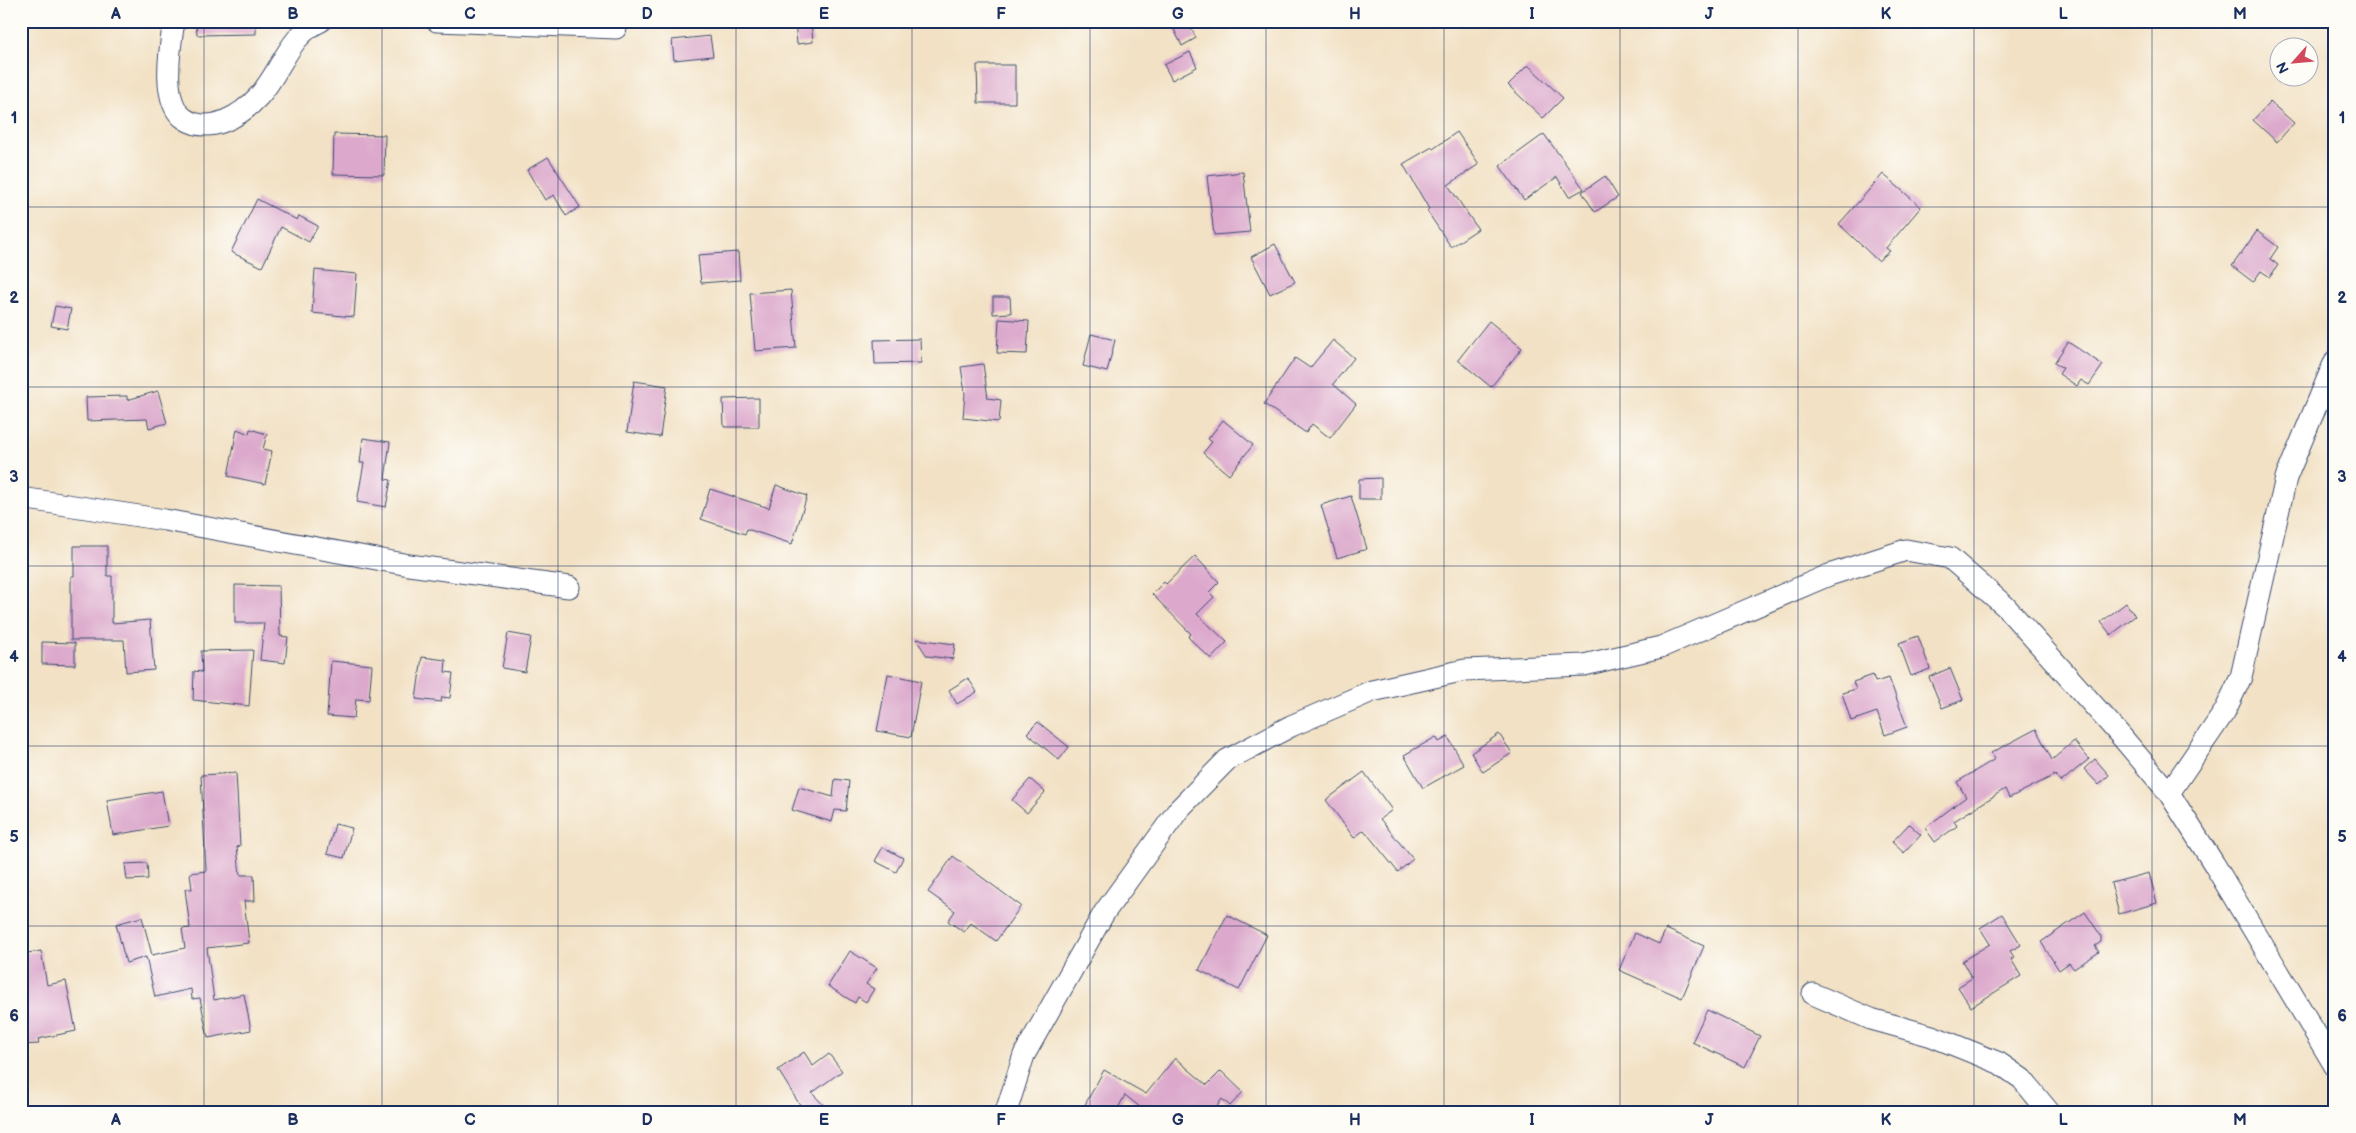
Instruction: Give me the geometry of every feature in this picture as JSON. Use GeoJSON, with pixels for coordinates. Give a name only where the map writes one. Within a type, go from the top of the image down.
{"type":"FeatureCollection","features":[{"type":"Feature","properties":{"kind":"street"},"geometry":{"type":"LineString","coordinates":[[174,21],[170,46],[170,93],[175,110],[194,124],[216,125],[236,116],[259,96],[295,41],[312,25],[322,21]]}},
{"type":"Feature","properties":{"kind":"street"},"geometry":{"type":"LineString","coordinates":[[437,21],[616,28]]}},
{"type":"Feature","properties":{"kind":"street"},"geometry":{"type":"LineString","coordinates":[[2169,793],[2225,711],[2241,677],[2286,478],[2335,361]]}},
{"type":"Feature","properties":{"kind":"street"},"geometry":{"type":"LineString","coordinates":[[21,498],[40,499],[165,520],[409,565],[569,587]]}},
{"type":"Feature","properties":{"kind":"street"},"geometry":{"type":"LineString","coordinates":[[1006,1112],[1024,1055],[1104,913],[1179,809],[1227,760],[1290,726],[1372,690],[1464,670],[1584,665],[1661,647],[1829,575],[1906,550],[1950,558],[2005,606],[2169,793],[2214,864],[2335,1066]]}},
{"type":"Feature","properties":{"kind":"street"},"geometry":{"type":"LineString","coordinates":[[1813,994],[1871,1019],[1932,1036],[1999,1063],[2022,1079],[2049,1112]]}},
{"type":"Feature","properties":{"kind":"building"},"geometry":{"type":"Polygon","coordinates":[[[196,21],[256,21],[256,34],[197,35],[196,21]]]}},
{"type":"Feature","properties":{"kind":"building"},"geometry":{"type":"Polygon","coordinates":[[[795,21],[811,21],[813,42],[797,44],[795,21]]]}},
{"type":"Feature","properties":{"kind":"building"},"geometry":{"type":"Polygon","coordinates":[[[1170,21],[1187,21],[1196,38],[1182,46],[1170,21]]]}},
{"type":"Feature","properties":{"kind":"building"},"geometry":{"type":"Polygon","coordinates":[[[710,36],[713,56],[674,60],[672,40],[710,36]]]}},
{"type":"Feature","properties":{"kind":"building"},"geometry":{"type":"Polygon","coordinates":[[[1190,52],[1197,67],[1172,80],[1164,65],[1190,52]]]}},
{"type":"Feature","properties":{"kind":"building"},"geometry":{"type":"Polygon","coordinates":[[[977,65],[1015,65],[1015,103],[978,103],[977,65]]]}},
{"type":"Feature","properties":{"kind":"building"},"geometry":{"type":"Polygon","coordinates":[[[1528,65],[1563,98],[1543,118],[1508,85],[1528,65]]]}},
{"type":"Feature","properties":{"kind":"building"},"geometry":{"type":"Polygon","coordinates":[[[2270,102],[2294,123],[2277,142],[2253,120],[2270,102]]]}},
{"type":"Feature","properties":{"kind":"building"},"geometry":{"type":"Polygon","coordinates":[[[1457,132],[1479,164],[1448,185],[1478,229],[1451,247],[1427,211],[1429,209],[1403,164],[1432,147],[1433,149],[1457,132]]]}},
{"type":"Feature","properties":{"kind":"building"},"geometry":{"type":"Polygon","coordinates":[[[334,134],[385,135],[384,175],[333,174],[334,134]]]}},
{"type":"Feature","properties":{"kind":"building"},"geometry":{"type":"Polygon","coordinates":[[[1544,134],[1584,189],[1569,197],[1557,177],[1524,200],[1500,166],[1544,134]]]}},
{"type":"Feature","properties":{"kind":"building"},"geometry":{"type":"Polygon","coordinates":[[[548,157],[580,207],[566,216],[554,195],[545,200],[527,170],[548,157]]]}},
{"type":"Feature","properties":{"kind":"building"},"geometry":{"type":"Polygon","coordinates":[[[1243,172],[1250,232],[1214,235],[1207,176],[1243,172]]]}},
{"type":"Feature","properties":{"kind":"building"},"geometry":{"type":"Polygon","coordinates":[[[1883,174],[1921,207],[1886,248],[1890,251],[1878,261],[1839,224],[1883,174]]]}},
{"type":"Feature","properties":{"kind":"building"},"geometry":{"type":"Polygon","coordinates":[[[1605,176],[1618,197],[1595,212],[1582,192],[1605,176]]]}},
{"type":"Feature","properties":{"kind":"building"},"geometry":{"type":"Polygon","coordinates":[[[257,199],[297,220],[299,216],[318,226],[309,242],[281,227],[262,267],[231,252],[257,199]]]}},
{"type":"Feature","properties":{"kind":"building"},"geometry":{"type":"Polygon","coordinates":[[[2257,231],[2278,247],[2270,259],[2278,265],[2270,277],[2261,271],[2253,282],[2232,266],[2257,231]]]}},
{"type":"Feature","properties":{"kind":"building"},"geometry":{"type":"Polygon","coordinates":[[[1275,244],[1295,282],[1270,294],[1251,257],[1275,244]]]}},
{"type":"Feature","properties":{"kind":"building"},"geometry":{"type":"Polygon","coordinates":[[[738,252],[740,280],[701,283],[698,255],[738,252]]]}},
{"type":"Feature","properties":{"kind":"building"},"geometry":{"type":"Polygon","coordinates":[[[315,270],[357,274],[354,317],[312,313],[315,270]]]}},
{"type":"Feature","properties":{"kind":"building"},"geometry":{"type":"Polygon","coordinates":[[[791,290],[796,348],[755,351],[750,293],[791,290]]]}},
{"type":"Feature","properties":{"kind":"building"},"geometry":{"type":"Polygon","coordinates":[[[993,297],[1010,297],[1011,313],[993,314],[993,297]]]}},
{"type":"Feature","properties":{"kind":"building"},"geometry":{"type":"Polygon","coordinates":[[[55,306],[71,309],[67,329],[51,326],[55,306]]]}},
{"type":"Feature","properties":{"kind":"building"},"geometry":{"type":"Polygon","coordinates":[[[999,319],[1029,321],[1027,354],[997,353],[999,319]]]}},
{"type":"Feature","properties":{"kind":"building"},"geometry":{"type":"Polygon","coordinates":[[[1489,321],[1522,348],[1491,387],[1458,360],[1489,321]]]}},
{"type":"Feature","properties":{"kind":"building"},"geometry":{"type":"Polygon","coordinates":[[[1091,334],[1115,340],[1107,372],[1083,366],[1091,334]]]}},
{"type":"Feature","properties":{"kind":"building"},"geometry":{"type":"Polygon","coordinates":[[[920,339],[921,363],[875,364],[874,340],[920,339]]]}},
{"type":"Feature","properties":{"kind":"building"},"geometry":{"type":"Polygon","coordinates":[[[1333,340],[1354,358],[1333,384],[1356,404],[1330,438],[1312,424],[1306,433],[1264,404],[1295,358],[1310,368],[1333,340]]]}},
{"type":"Feature","properties":{"kind":"building"},"geometry":{"type":"Polygon","coordinates":[[[2068,342],[2103,365],[2089,385],[2081,380],[2077,386],[2059,374],[2063,368],[2054,363],[2068,342]]]}},
{"type":"Feature","properties":{"kind":"building"},"geometry":{"type":"Polygon","coordinates":[[[983,364],[988,398],[1001,400],[999,422],[963,418],[965,393],[961,367],[983,364]]]}},
{"type":"Feature","properties":{"kind":"building"},"geometry":{"type":"Polygon","coordinates":[[[634,381],[667,386],[660,437],[627,432],[634,381]]]}},
{"type":"Feature","properties":{"kind":"building"},"geometry":{"type":"Polygon","coordinates":[[[158,391],[167,423],[149,428],[147,419],[87,421],[86,397],[127,396],[127,400],[158,391]]]}},
{"type":"Feature","properties":{"kind":"building"},"geometry":{"type":"Polygon","coordinates":[[[759,398],[759,427],[724,427],[723,399],[759,398]]]}},
{"type":"Feature","properties":{"kind":"building"},"geometry":{"type":"Polygon","coordinates":[[[1223,420],[1253,445],[1229,475],[1203,453],[1212,442],[1208,439],[1223,420]]]}},
{"type":"Feature","properties":{"kind":"building"},"geometry":{"type":"Polygon","coordinates":[[[237,429],[249,434],[250,429],[267,434],[263,449],[272,451],[265,484],[228,476],[237,429]]]}},
{"type":"Feature","properties":{"kind":"building"},"geometry":{"type":"Polygon","coordinates":[[[363,438],[390,442],[385,479],[391,480],[386,507],[357,502],[364,463],[360,463],[363,438]]]}},
{"type":"Feature","properties":{"kind":"building"},"geometry":{"type":"Polygon","coordinates":[[[1381,478],[1381,499],[1359,499],[1359,479],[1381,478]]]}},
{"type":"Feature","properties":{"kind":"building"},"geometry":{"type":"Polygon","coordinates":[[[776,485],[807,496],[792,544],[747,529],[745,534],[701,519],[710,489],[769,508],[776,485]]]}},
{"type":"Feature","properties":{"kind":"building"},"geometry":{"type":"Polygon","coordinates":[[[1351,496],[1367,549],[1337,558],[1321,505],[1351,496]]]}},
{"type":"Feature","properties":{"kind":"building"},"geometry":{"type":"Polygon","coordinates":[[[74,546],[107,546],[107,576],[112,576],[112,623],[150,620],[154,670],[126,672],[124,640],[71,640],[71,576],[74,576],[74,546]]]}},
{"type":"Feature","properties":{"kind":"building"},"geometry":{"type":"Polygon","coordinates":[[[1195,556],[1219,582],[1209,592],[1214,597],[1197,614],[1227,642],[1211,659],[1188,637],[1191,634],[1152,594],[1164,582],[1166,584],[1195,556]]]}},
{"type":"Feature","properties":{"kind":"building"},"geometry":{"type":"Polygon","coordinates":[[[235,585],[279,586],[280,636],[288,637],[285,663],[260,660],[264,623],[235,623],[235,585]]]}},
{"type":"Feature","properties":{"kind":"building"},"geometry":{"type":"Polygon","coordinates":[[[2126,603],[2135,616],[2111,635],[2101,622],[2126,603]]]}},
{"type":"Feature","properties":{"kind":"building"},"geometry":{"type":"Polygon","coordinates":[[[508,633],[531,637],[525,672],[502,668],[508,633]]]}},
{"type":"Feature","properties":{"kind":"building"},"geometry":{"type":"Polygon","coordinates":[[[1918,636],[1930,669],[1911,676],[1899,643],[1918,636]]]}},
{"type":"Feature","properties":{"kind":"building"},"geometry":{"type":"Polygon","coordinates":[[[916,639],[955,644],[953,659],[927,656],[916,639]]]}},
{"type":"Feature","properties":{"kind":"building"},"geometry":{"type":"Polygon","coordinates":[[[42,642],[75,643],[75,665],[42,664],[42,642]]]}},
{"type":"Feature","properties":{"kind":"building"},"geometry":{"type":"Polygon","coordinates":[[[253,650],[249,706],[193,700],[194,671],[202,672],[201,651],[253,650]]]}},
{"type":"Feature","properties":{"kind":"building"},"geometry":{"type":"Polygon","coordinates":[[[422,657],[446,660],[445,672],[453,673],[450,698],[442,697],[441,702],[416,699],[422,657]]]}},
{"type":"Feature","properties":{"kind":"building"},"geometry":{"type":"Polygon","coordinates":[[[331,661],[372,665],[369,700],[356,699],[354,718],[327,716],[331,661]]]}},
{"type":"Feature","properties":{"kind":"building"},"geometry":{"type":"Polygon","coordinates":[[[1950,668],[1963,700],[1942,708],[1929,677],[1950,668]]]}},
{"type":"Feature","properties":{"kind":"building"},"geometry":{"type":"Polygon","coordinates":[[[888,674],[921,681],[911,737],[877,731],[888,674]]]}},
{"type":"Feature","properties":{"kind":"building"},"geometry":{"type":"Polygon","coordinates":[[[1873,675],[1875,682],[1889,678],[1907,727],[1885,735],[1877,712],[1851,721],[1842,693],[1856,689],[1853,682],[1873,675]]]}},
{"type":"Feature","properties":{"kind":"building"},"geometry":{"type":"Polygon","coordinates":[[[968,678],[977,692],[957,704],[949,690],[968,678]]]}},
{"type":"Feature","properties":{"kind":"building"},"geometry":{"type":"Polygon","coordinates":[[[1038,722],[1069,747],[1059,760],[1027,733],[1038,722]]]}},
{"type":"Feature","properties":{"kind":"building"},"geometry":{"type":"Polygon","coordinates":[[[2036,729],[2052,760],[2074,741],[2089,759],[2061,782],[2055,775],[2009,798],[2005,789],[1954,821],[1957,826],[1935,842],[1925,828],[1966,797],[1957,782],[1995,759],[1991,753],[2036,729]]]}},
{"type":"Feature","properties":{"kind":"building"},"geometry":{"type":"Polygon","coordinates":[[[1499,734],[1512,753],[1483,772],[1471,753],[1499,734]]]}},
{"type":"Feature","properties":{"kind":"building"},"geometry":{"type":"Polygon","coordinates":[[[1436,737],[1439,742],[1448,737],[1464,765],[1423,788],[1404,755],[1436,737]]]}},
{"type":"Feature","properties":{"kind":"building"},"geometry":{"type":"Polygon","coordinates":[[[2095,759],[2109,775],[2099,785],[2084,769],[2095,759]]]}},
{"type":"Feature","properties":{"kind":"building"},"geometry":{"type":"Polygon","coordinates":[[[1364,772],[1392,810],[1380,819],[1413,859],[1398,872],[1364,830],[1354,838],[1326,800],[1364,772]]]}},
{"type":"Feature","properties":{"kind":"building"},"geometry":{"type":"Polygon","coordinates":[[[236,773],[240,846],[237,847],[240,875],[254,875],[255,901],[244,901],[249,943],[207,948],[214,1000],[244,994],[251,1030],[208,1038],[200,998],[192,999],[191,989],[155,997],[146,957],[126,963],[116,924],[142,917],[152,955],[185,948],[182,929],[190,928],[185,889],[192,889],[190,873],[206,871],[201,775],[236,773]]]}},
{"type":"Feature","properties":{"kind":"building"},"geometry":{"type":"Polygon","coordinates":[[[835,779],[849,781],[846,811],[835,810],[832,822],[792,810],[799,787],[833,797],[835,779]]]}},
{"type":"Feature","properties":{"kind":"building"},"geometry":{"type":"Polygon","coordinates":[[[1030,779],[1045,792],[1027,813],[1012,800],[1030,779]]]}},
{"type":"Feature","properties":{"kind":"building"},"geometry":{"type":"Polygon","coordinates":[[[162,791],[168,826],[113,835],[107,800],[162,791]]]}},
{"type":"Feature","properties":{"kind":"building"},"geometry":{"type":"Polygon","coordinates":[[[335,824],[352,828],[344,858],[327,854],[335,824]]]}},
{"type":"Feature","properties":{"kind":"building"},"geometry":{"type":"Polygon","coordinates":[[[1909,824],[1921,835],[1904,853],[1892,842],[1909,824]]]}},
{"type":"Feature","properties":{"kind":"building"},"geometry":{"type":"Polygon","coordinates":[[[883,847],[903,858],[896,872],[875,861],[883,847]]]}},
{"type":"Feature","properties":{"kind":"building"},"geometry":{"type":"Polygon","coordinates":[[[953,856],[1021,906],[996,941],[971,923],[964,932],[948,921],[955,911],[928,892],[953,856]]]}},
{"type":"Feature","properties":{"kind":"building"},"geometry":{"type":"Polygon","coordinates":[[[147,863],[148,879],[127,880],[125,864],[147,863]]]}},
{"type":"Feature","properties":{"kind":"building"},"geometry":{"type":"Polygon","coordinates":[[[2149,873],[2157,903],[2119,914],[2111,883],[2149,873]]]}},
{"type":"Feature","properties":{"kind":"building"},"geometry":{"type":"Polygon","coordinates":[[[2085,912],[2101,936],[2101,942],[2095,946],[2099,952],[2074,969],[2069,963],[2059,970],[2041,942],[2085,912]]]}},
{"type":"Feature","properties":{"kind":"building"},"geometry":{"type":"Polygon","coordinates":[[[2002,914],[2021,945],[2010,951],[2014,957],[2011,959],[2021,976],[1971,1007],[1958,987],[1972,978],[1962,961],[1990,944],[1980,928],[2002,914]]]}},
{"type":"Feature","properties":{"kind":"building"},"geometry":{"type":"Polygon","coordinates":[[[1227,915],[1267,935],[1239,990],[1199,970],[1227,915]]]}},
{"type":"Feature","properties":{"kind":"building"},"geometry":{"type":"Polygon","coordinates":[[[1666,929],[1704,946],[1682,998],[1619,970],[1635,933],[1659,944],[1666,929]]]}},
{"type":"Feature","properties":{"kind":"building"},"geometry":{"type":"Polygon","coordinates":[[[41,951],[47,985],[66,981],[76,1031],[38,1039],[39,1044],[21,1045],[21,954],[41,951]]]}},
{"type":"Feature","properties":{"kind":"building"},"geometry":{"type":"Polygon","coordinates":[[[850,951],[877,968],[866,984],[874,989],[866,1002],[858,997],[855,1003],[828,986],[850,951]]]}},
{"type":"Feature","properties":{"kind":"building"},"geometry":{"type":"Polygon","coordinates":[[[1707,1010],[1760,1036],[1745,1067],[1692,1042],[1707,1010]]]}},
{"type":"Feature","properties":{"kind":"building"},"geometry":{"type":"Polygon","coordinates":[[[804,1052],[813,1066],[829,1054],[842,1071],[812,1093],[830,1112],[807,1112],[798,1102],[778,1070],[804,1052]]]}},
{"type":"Feature","properties":{"kind":"building"},"geometry":{"type":"Polygon","coordinates":[[[1175,1058],[1207,1085],[1221,1071],[1243,1092],[1230,1106],[1222,1099],[1213,1112],[1146,1112],[1125,1095],[1116,1112],[1081,1112],[1104,1070],[1146,1094],[1175,1058]]]}}]}
